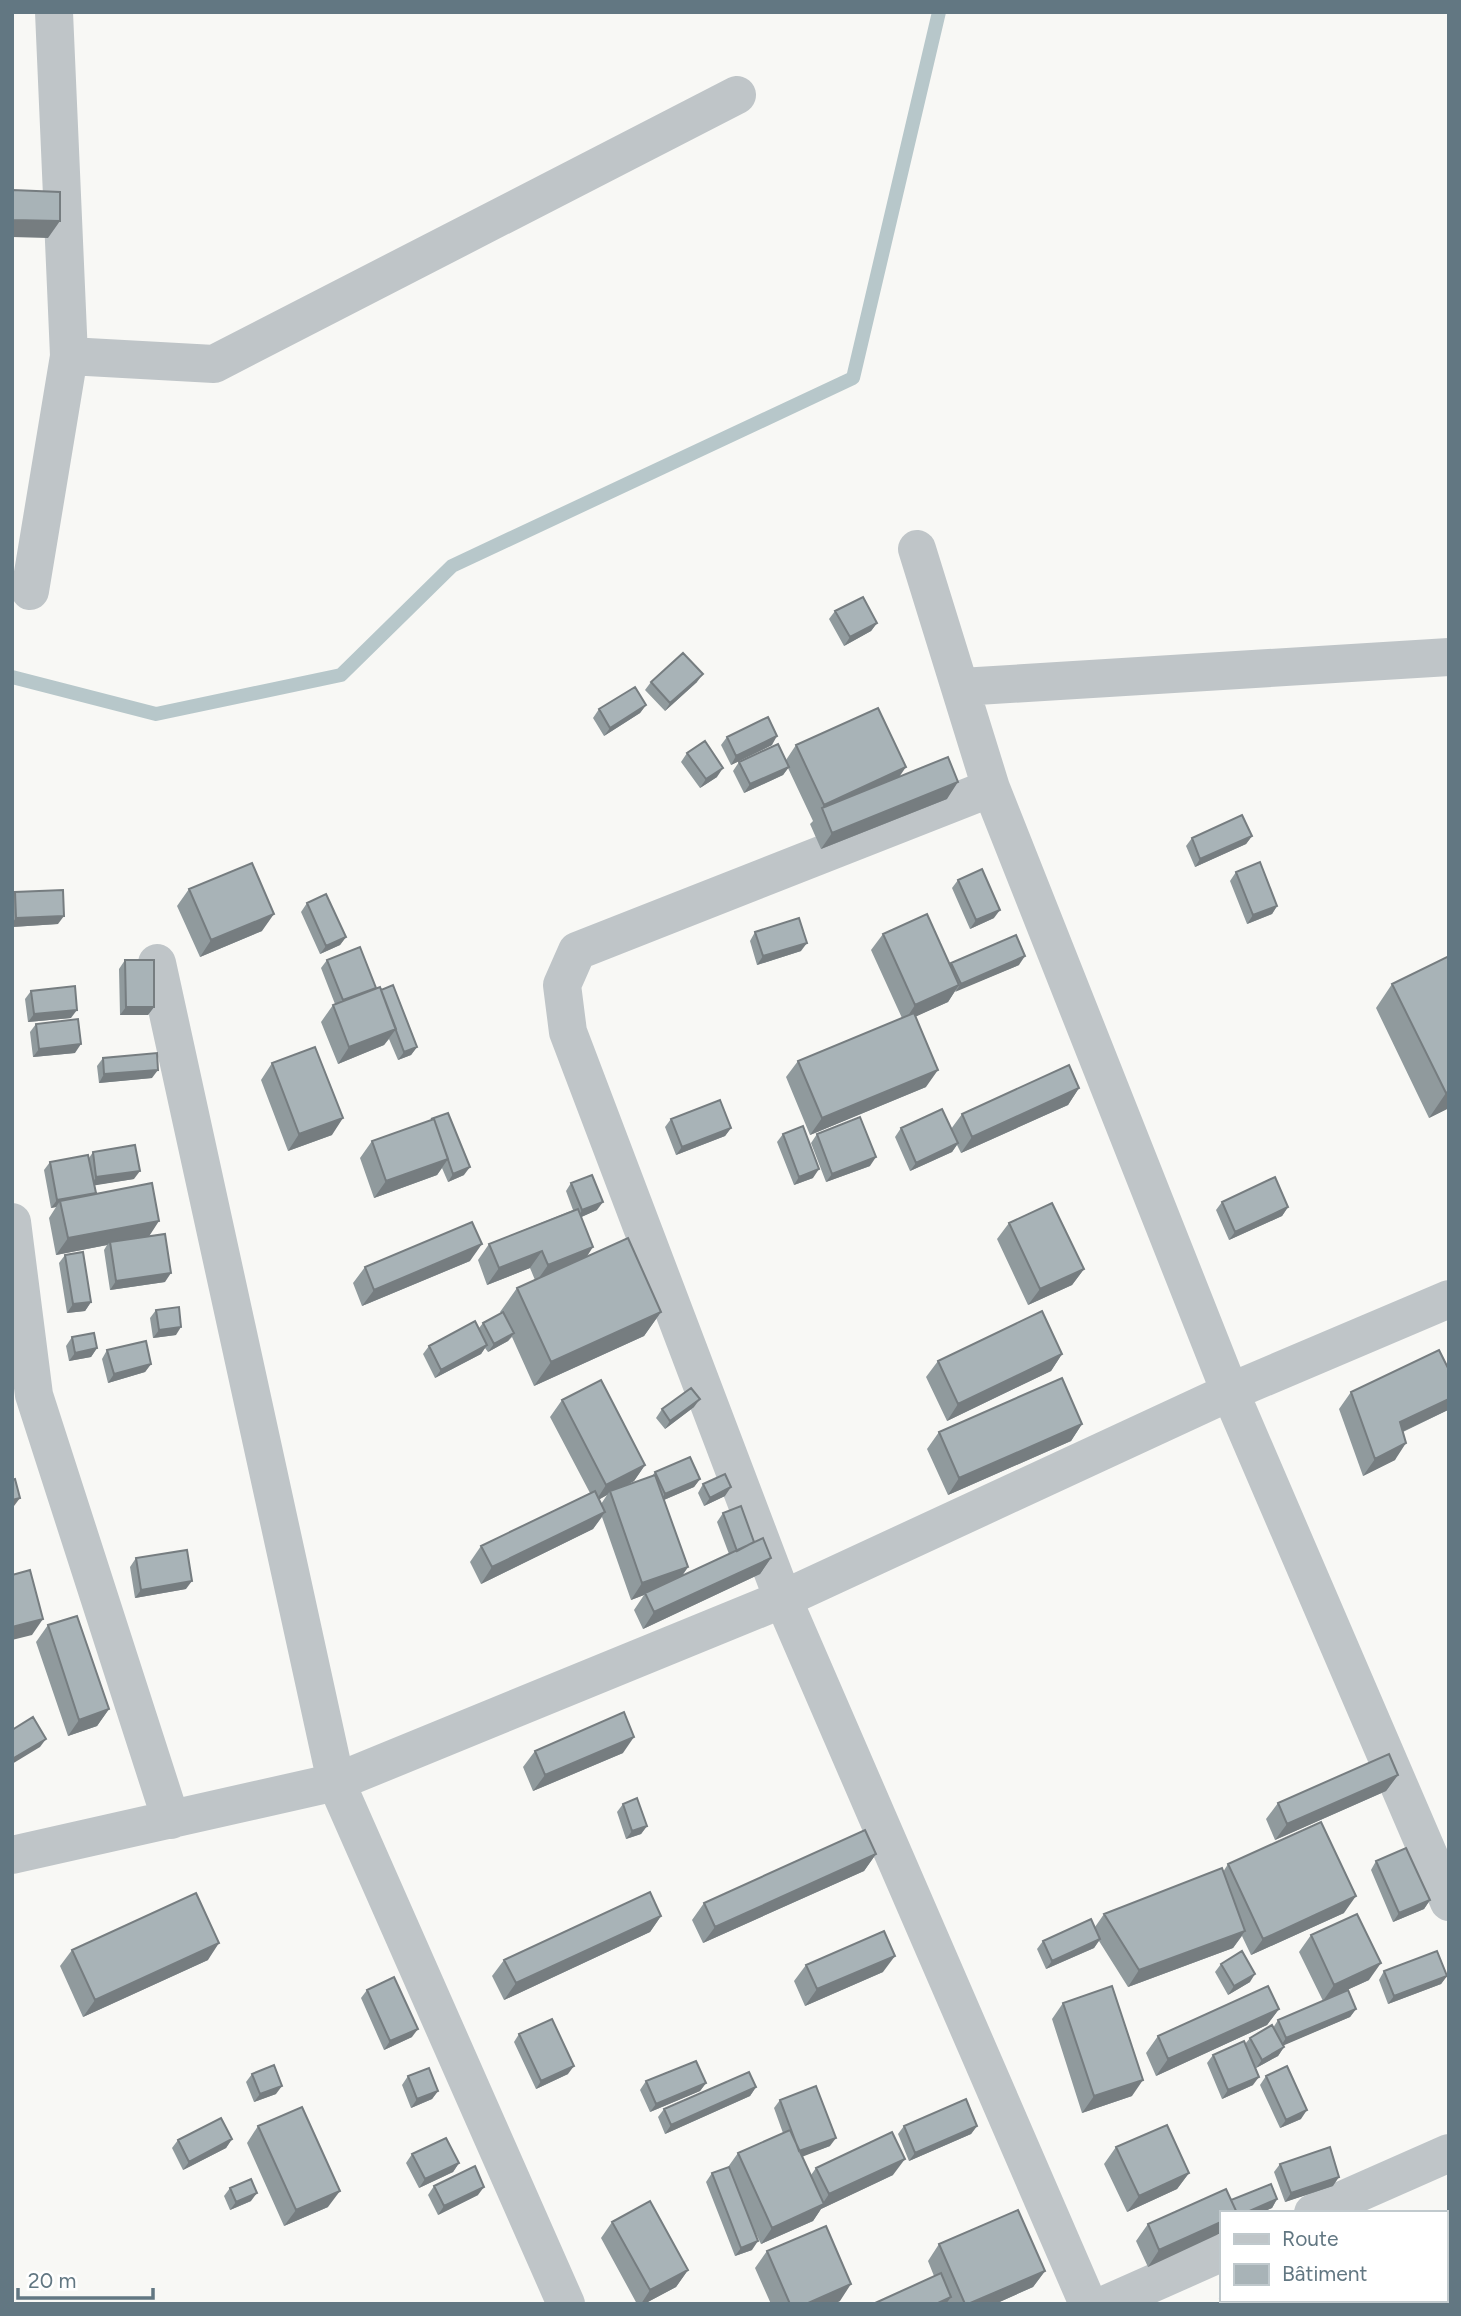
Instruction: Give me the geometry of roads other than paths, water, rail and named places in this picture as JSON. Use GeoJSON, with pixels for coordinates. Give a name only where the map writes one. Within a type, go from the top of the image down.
{"type":"FeatureCollection","features":[{"type":"Feature","properties":{"kind":"street"},"geometry":{"type":"LineString","coordinates":[[30,591],[69,356],[54,12]]}},
{"type":"Feature","properties":{"kind":"street"},"geometry":{"type":"LineString","coordinates":[[69,356],[214,364],[737,95]]}},
{"type":"Feature","properties":{"kind":"street"},"geometry":{"type":"LineString","coordinates":[[918,549],[992,788],[1230,1392],[1449,1902]]}},
{"type":"Feature","properties":{"kind":"street"},"geometry":{"type":"LineString","coordinates":[[961,687],[1448,658]]}},
{"type":"Feature","properties":{"kind":"street"},"geometry":{"type":"LineString","coordinates":[[992,788],[577,951],[562,985],[569,1032],[783,1599],[1088,2304]]}},
{"type":"Feature","properties":{"kind":"street"},"geometry":{"type":"LineString","coordinates":[[157,963],[336,1782],[566,2304]]}},
{"type":"Feature","properties":{"kind":"street"},"geometry":{"type":"LineString","coordinates":[[12,1222],[23,1394],[171,1820]]}},
{"type":"Feature","properties":{"kind":"street"},"geometry":{"type":"LineString","coordinates":[[12,1855],[336,1782],[783,1599],[1230,1392],[1449,1299]]}},
{"type":"Feature","properties":{"kind":"street"},"geometry":{"type":"LineString","coordinates":[[1317,2211],[1449,2153]]}},
{"type":"Feature","properties":{"kind":"street"},"geometry":{"type":"LineString","coordinates":[[1106,2304],[1220,2253]]}},
{"type":"Feature","properties":{"kind":"waterway"},"geometry":{"type":"LineString","coordinates":[[12,677],[156,714],[341,675],[452,566],[853,378],[939,12]]}}]}
